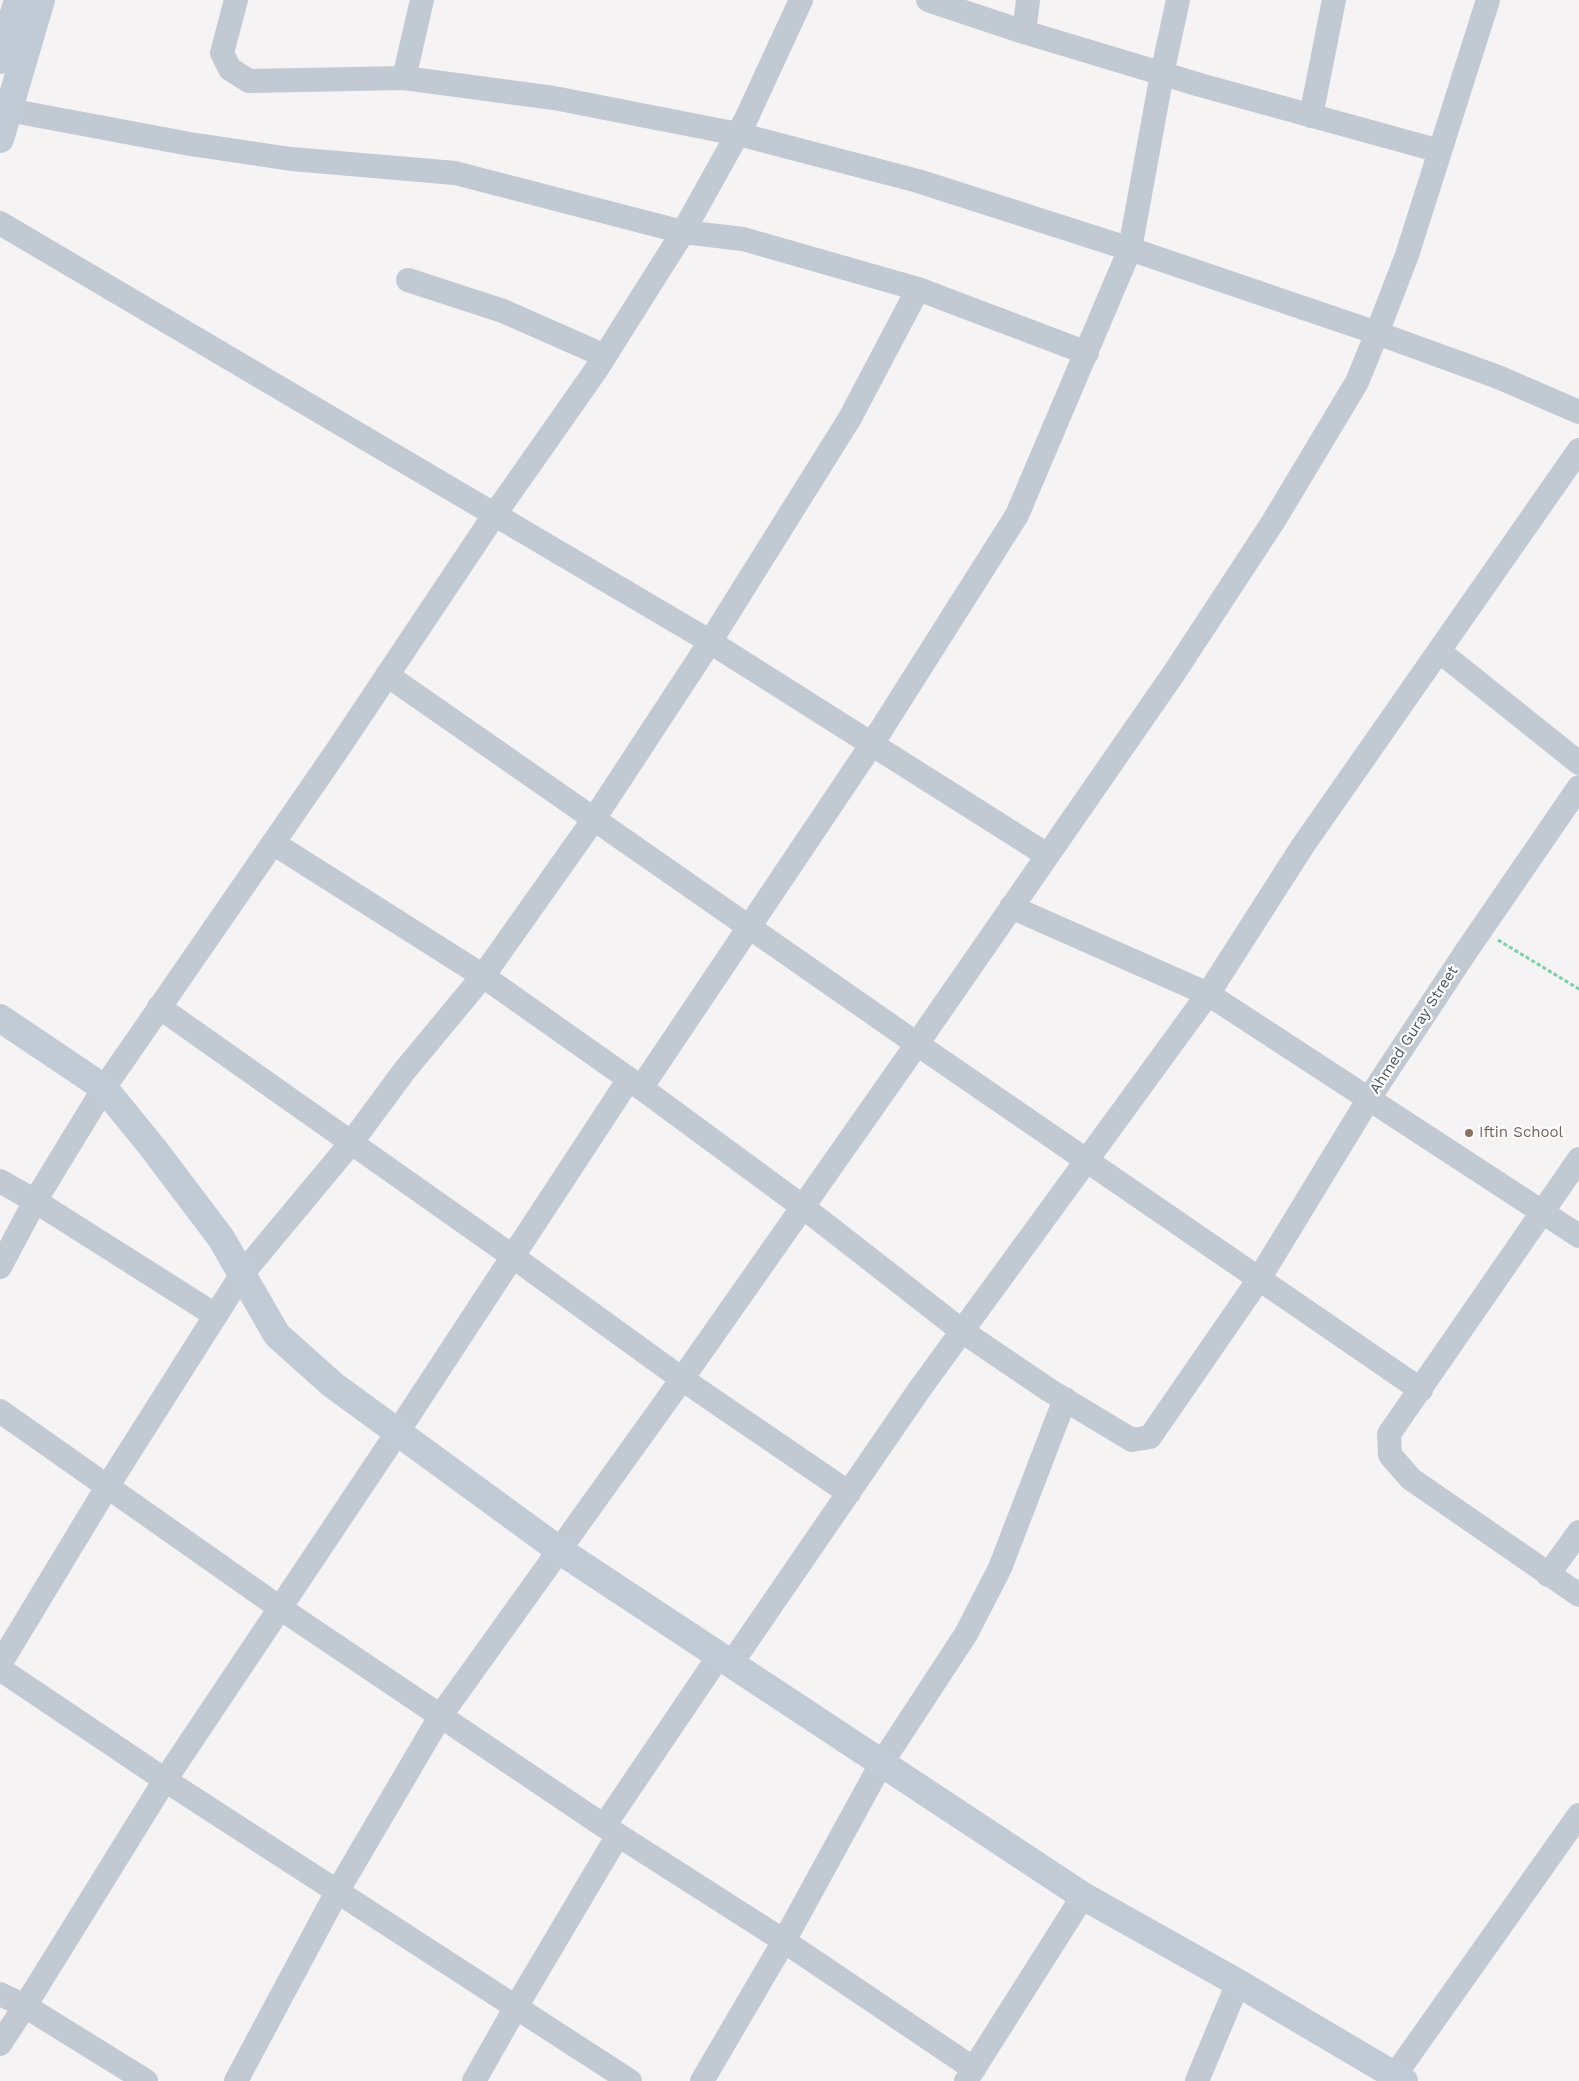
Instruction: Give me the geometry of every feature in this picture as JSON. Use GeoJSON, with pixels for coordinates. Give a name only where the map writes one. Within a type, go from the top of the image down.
{"type":"FeatureCollection","features":[{"type":"Feature","properties":{"kind":"street"},"geometry":{"type":"LineString","coordinates":[[0,60],[18,0]]}},
{"type":"Feature","properties":{"kind":"street"},"geometry":{"type":"LineString","coordinates":[[0,139],[42,0]]}},
{"type":"Feature","properties":{"kind":"street"},"geometry":{"type":"LineString","coordinates":[[236,0],[222,53],[230,69],[249,81],[404,78],[554,98],[738,134],[918,181],[1130,249],[1377,333],[1498,377],[1579,412]]}},
{"type":"Feature","properties":{"kind":"street"},"geometry":{"type":"LineString","coordinates":[[404,78],[422,0]]}},
{"type":"Feature","properties":{"kind":"street"},"geometry":{"type":"LineString","coordinates":[[0,1267],[35,1201],[104,1088],[273,843],[494,514],[605,356],[683,232],[738,134],[801,0]]}},
{"type":"Feature","properties":{"kind":"street"},"geometry":{"type":"LineString","coordinates":[[928,0],[1024,32],[1162,74],[1440,151]]}},
{"type":"Feature","properties":{"kind":"street"},"geometry":{"type":"LineString","coordinates":[[1024,32],[1028,0]]}},
{"type":"Feature","properties":{"kind":"street"},"geometry":{"type":"LineString","coordinates":[[0,2044],[165,1780],[397,1433],[512,1256],[749,926],[872,744],[1017,515],[1130,249],[1162,74],[1178,0]]}},
{"type":"Feature","properties":{"kind":"street"},"geometry":{"type":"LineString","coordinates":[[1311,116],[1334,0]]}},
{"type":"Feature","properties":{"kind":"street"},"geometry":{"type":"LineString","coordinates":[[236,2081],[337,1892],[441,1715],[682,1379],[917,1044],[1174,673],[1273,522],[1356,382],[1377,333],[1407,255],[1488,0]]}},
{"type":"Feature","properties":{"kind":"street"},"geometry":{"type":"LineString","coordinates":[[8,110],[190,144],[282,157],[455,173],[683,232],[743,239],[918,289],[1087,353]]}},
{"type":"Feature","properties":{"kind":"street"},"geometry":{"type":"LineString","coordinates":[[0,223],[710,642],[1047,855]]}},
{"type":"Feature","properties":{"kind":"street"},"geometry":{"type":"LineString","coordinates":[[408,280],[503,310],[605,356]]}},
{"type":"Feature","properties":{"kind":"street"},"geometry":{"type":"LineString","coordinates":[[0,1664],[107,1487],[242,1274],[351,1143],[405,1070],[483,976],[594,819],[710,642],[850,418],[918,289]]}},
{"type":"Feature","properties":{"kind":"street"},"geometry":{"type":"LineString","coordinates":[[474,2081],[611,1830],[725,1660],[849,1493],[918,1390],[1208,994],[1302,846],[1579,450]]}},
{"type":"Feature","properties":{"kind":"street"},"geometry":{"type":"LineString","coordinates":[[1439,651],[1579,762]]}},
{"type":"Feature","properties":{"kind":"street"},"geometry":{"type":"LineString","coordinates":[[387,675],[917,1044],[1421,1390]]}},
{"type":"Feature","properties":{"kind":"street","name":"Ahmed Guray Street"},"geometry":{"type":"LineString","coordinates":[[273,843],[483,976],[635,1083],[803,1207],[962,1331],[1065,1399],[1132,1440],[1150,1437],[1259,1279],[1368,1100],[1481,929],[1579,788]]}},
{"type":"Feature","properties":{"kind":"street"},"geometry":{"type":"LineString","coordinates":[[1011,907],[1208,994],[1579,1236]]}},
{"type":"Feature","properties":{"kind":"street"},"geometry":{"type":"LineString","coordinates":[[159,1007],[512,1256],[682,1379],[849,1493]]}},
{"type":"Feature","properties":{"kind":"street"},"geometry":{"type":"LineString","coordinates":[[0,1018],[104,1088],[153,1148],[209,1223],[242,1274],[276,1335],[333,1385],[559,1550],[1083,1896],[1238,1983],[1400,2078],[1579,1815]]}},
{"type":"Feature","properties":{"kind":"street"},"geometry":{"type":"LineString","coordinates":[[1579,1159],[1389,1434],[1390,1455],[1411,1478],[1579,1595]]}},
{"type":"Feature","properties":{"kind":"street"},"geometry":{"type":"LineString","coordinates":[[0,1181],[35,1201],[215,1315]]}},
{"type":"Feature","properties":{"kind":"street"},"geometry":{"type":"LineString","coordinates":[[702,2081],[784,1941],[881,1764],[966,1634],[1000,1568],[1065,1399]]}},
{"type":"Feature","properties":{"kind":"street"},"geometry":{"type":"LineString","coordinates":[[0,1410],[280,1608],[611,1830],[784,1941],[970,2075],[1083,1896]]}},
{"type":"Feature","properties":{"kind":"street"},"geometry":{"type":"LineString","coordinates":[[1548,1574],[1579,1532]]}},
{"type":"Feature","properties":{"kind":"street"},"geometry":{"type":"LineString","coordinates":[[0,1669],[165,1780],[630,2081]]}},
{"type":"Feature","properties":{"kind":"street"},"geometry":{"type":"LineString","coordinates":[[1197,2081],[1238,1983]]}},
{"type":"Feature","properties":{"kind":"street"},"geometry":{"type":"LineString","coordinates":[[0,1994],[25,2006],[146,2081]]}},
{"type":"Feature","properties":{"kind":"path"},"geometry":{"type":"LineString","coordinates":[[1481,929],[1579,989]]}},
{"type":"Feature","properties":{"kind":"place","name":"Iftin School"},"geometry":{"type":"Point","coordinates":[1469,1133]}}]}
